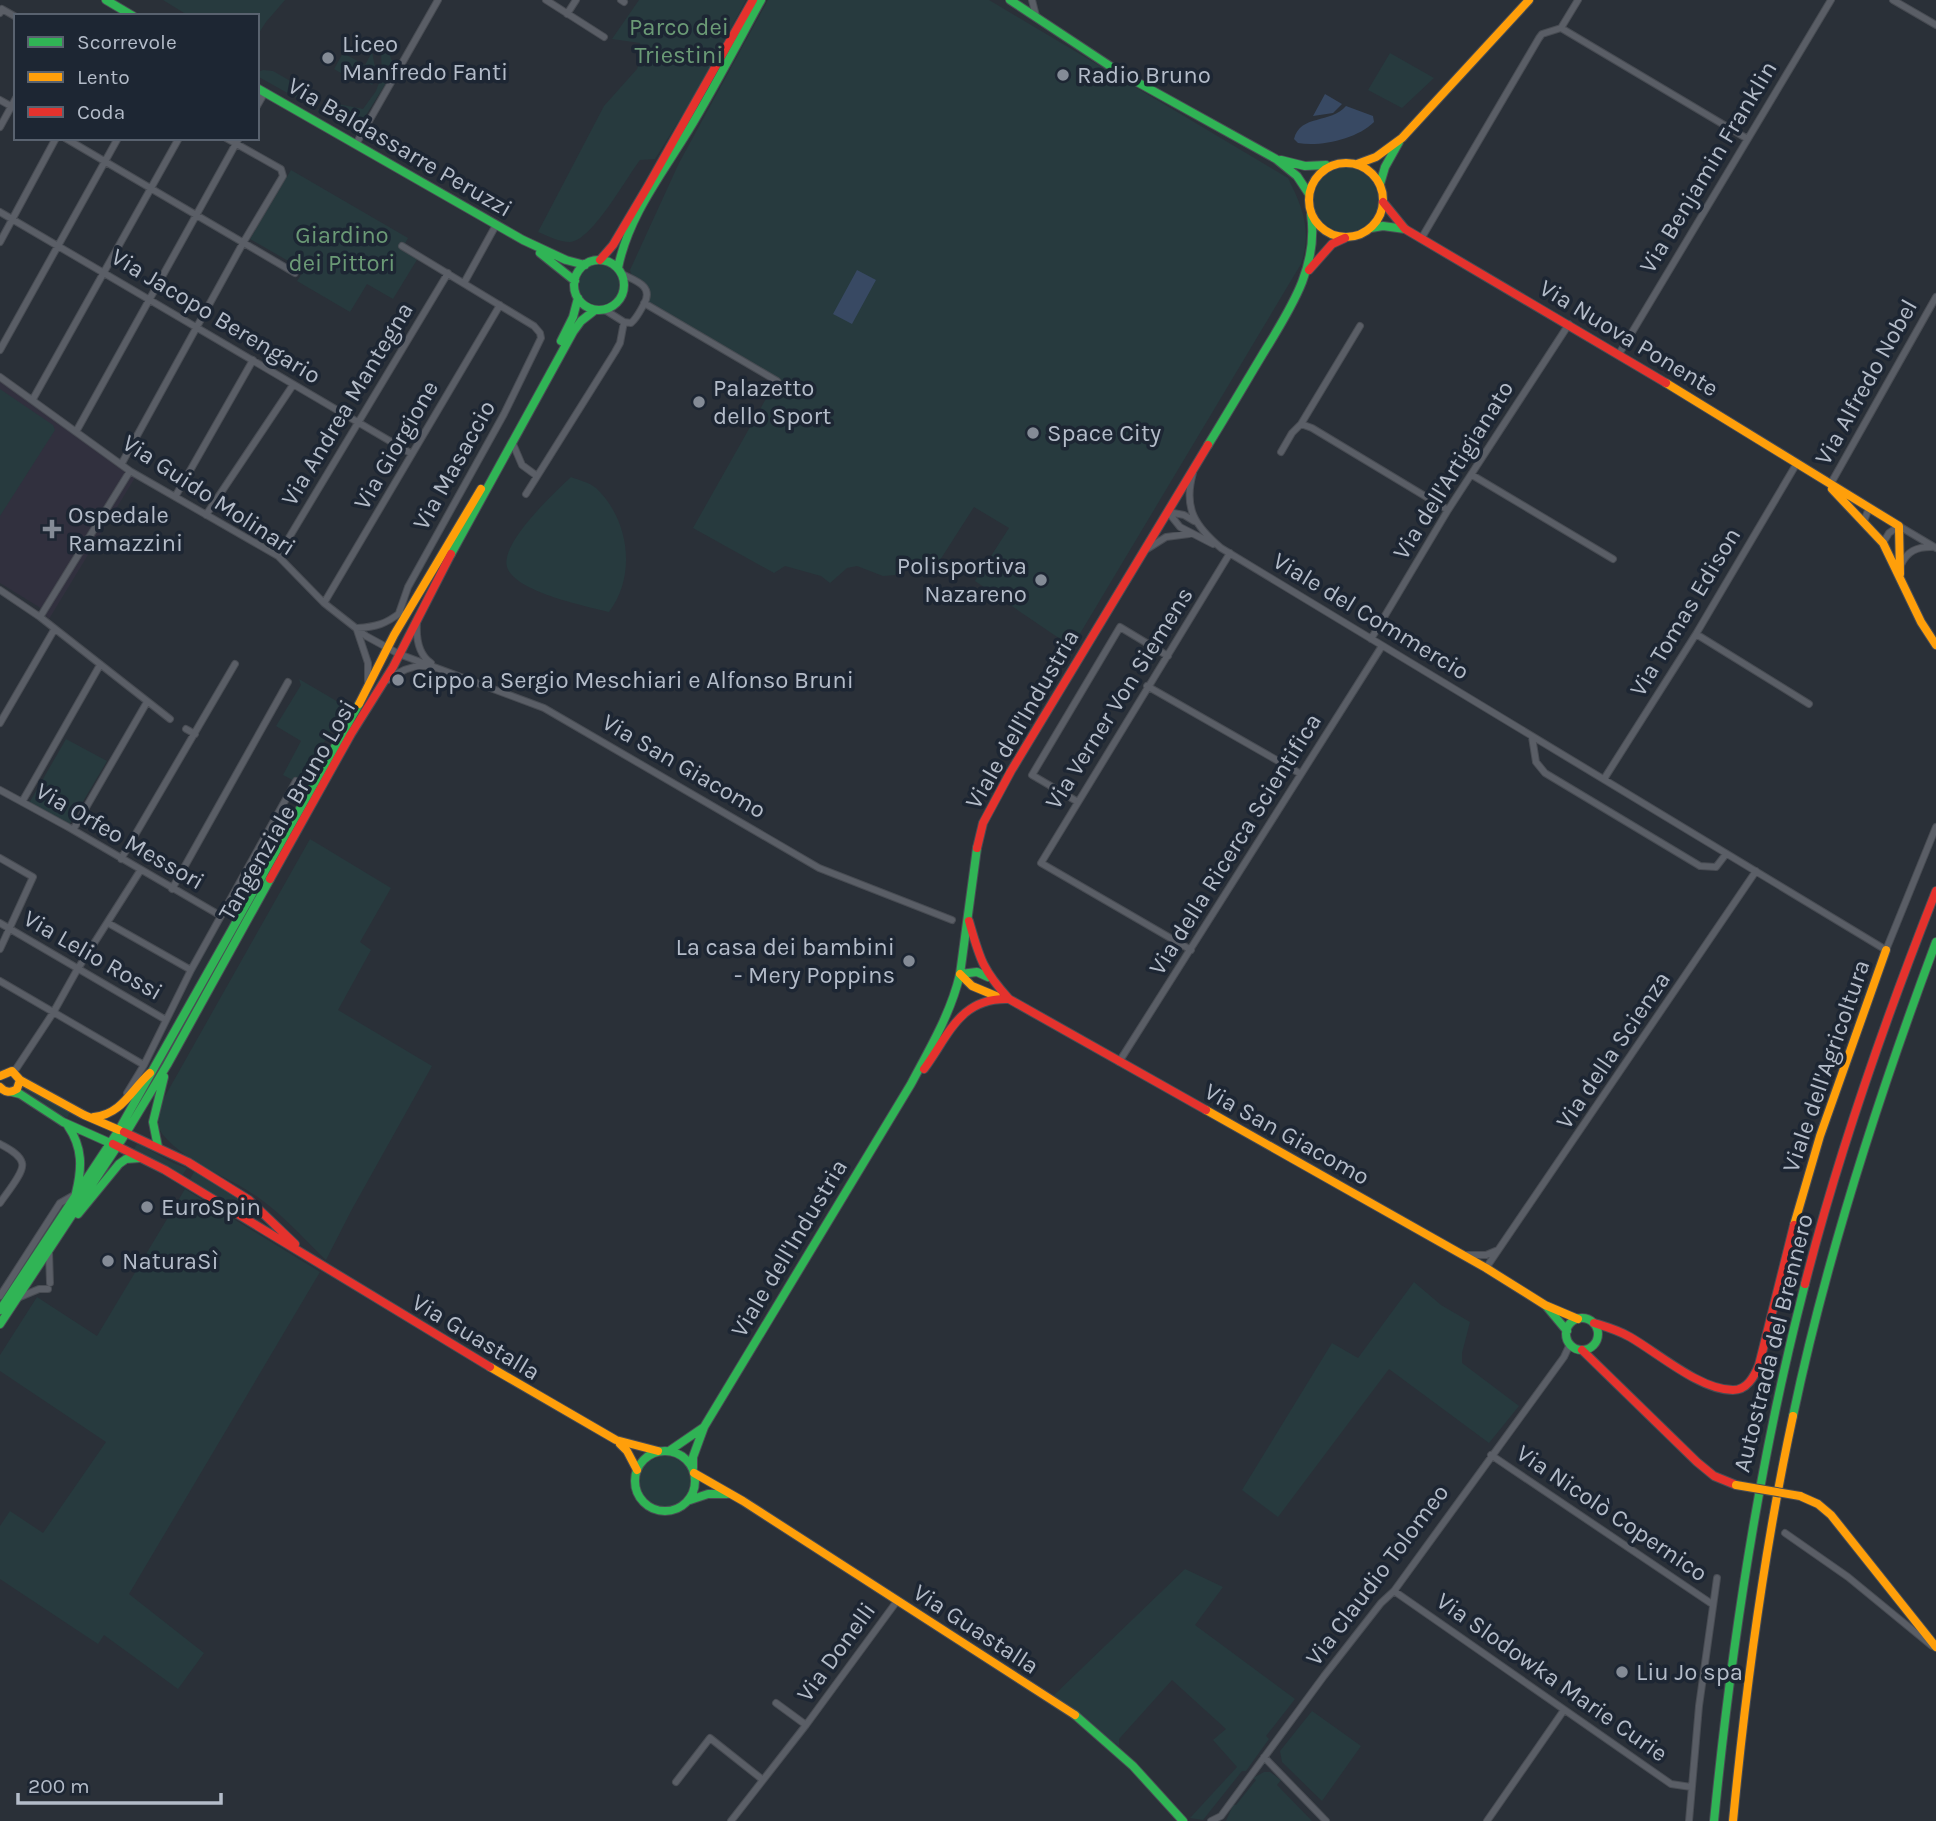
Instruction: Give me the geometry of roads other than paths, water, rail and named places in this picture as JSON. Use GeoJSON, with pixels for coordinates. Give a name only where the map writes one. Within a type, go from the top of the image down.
{"type":"FeatureCollection","features":[{"type":"Feature","properties":{"kind":"main road"},"geometry":{"type":"LineString","coordinates":[[106,0],[130,14]]}},
{"type":"Feature","properties":{"kind":"main road"},"geometry":{"type":"LineString","coordinates":[[753,0],[613,245],[600,260],[585,265],[577,274],[575,281],[578,298],[583,304],[595,310],[605,310],[612,307],[622,295],[624,288],[620,271],[621,250],[631,226],[697,116],[761,0]]}},
{"type":"Feature","properties":{"kind":"main road"},"geometry":{"type":"LineString","coordinates":[[1010,0],[1119,72],[1276,159],[1297,176],[1309,194],[1311,214],[1325,231],[1346,237],[1355,236],[1371,228],[1380,217],[1384,202],[1380,184],[1370,172],[1357,164],[1345,162],[1305,166],[1276,159]]}},
{"type":"Feature","properties":{"kind":"main road"},"geometry":{"type":"LineString","coordinates":[[1357,164],[1376,157],[1402,138],[1529,0]]}},
{"type":"Feature","properties":{"kind":"main road","name":"Via Baldassarre Peruzzi"},"geometry":{"type":"LineString","coordinates":[[261,90],[523,240],[566,260],[585,265]]}},
{"type":"Feature","properties":{"kind":"main road"},"geometry":{"type":"LineString","coordinates":[[1380,184],[1385,167],[1402,138]]}},
{"type":"Feature","properties":{"kind":"main road"},"geometry":{"type":"LineString","coordinates":[[1309,194],[1317,176],[1333,165]]}},
{"type":"Feature","properties":{"kind":"main road","name":"Via Nuova Ponente"},"geometry":{"type":"LineString","coordinates":[[1384,202],[1405,229],[1619,354],[1899,526]]}},
{"type":"Feature","properties":{"kind":"main road","name":"Viale dell'Industria"},"geometry":{"type":"LineString","coordinates":[[694,1470],[693,1457],[704,1427],[911,1084],[942,1026],[961,974],[976,848],[988,812],[1010,771],[1296,300],[1309,270],[1314,236],[1311,214]]}},
{"type":"Feature","properties":{"kind":"main road","name":"Via Nuova Ponente"},"geometry":{"type":"LineString","coordinates":[[1371,228],[1383,226],[1405,229]]}},
{"type":"Feature","properties":{"kind":"main road","name":"Viale dell'Industria"},"geometry":{"type":"LineString","coordinates":[[1309,270],[1332,244],[1346,237]]}},
{"type":"Feature","properties":{"kind":"main road","name":"Via Baldassarre Peruzzi"},"geometry":{"type":"LineString","coordinates":[[523,240],[575,281]]}},
{"type":"Feature","properties":{"kind":"main road"},"geometry":{"type":"LineString","coordinates":[[600,260],[612,264],[620,271]]}},
{"type":"Feature","properties":{"kind":"main road","name":"Tangenziale Bruno Losi"},"geometry":{"type":"LineString","coordinates":[[0,1324],[49,1252],[114,1145],[167,1065],[379,688],[414,603],[535,394],[573,317],[578,298]]}},
{"type":"Feature","properties":{"kind":"main road","name":"Tangenziale Bruno Losi"},"geometry":{"type":"LineString","coordinates":[[123,1131],[153,1072],[367,689],[418,617],[573,332],[581,321],[595,310]]}},
{"type":"Feature","properties":{"kind":"main road","name":"Via Nuova Ponente"},"geometry":{"type":"LineString","coordinates":[[1830,485],[1883,543],[1921,622],[1936,645]]}},
{"type":"Feature","properties":{"kind":"main road"},"geometry":{"type":"LineString","coordinates":[[1899,526],[1900,574]]}},
{"type":"Feature","properties":{"kind":"main road","name":"Autostrada del Brennero"},"geometry":{"type":"LineString","coordinates":[[1714,1821],[1739,1599],[1756,1497],[1785,1361],[1817,1236],[1853,1116],[1886,1018],[1936,891]]}},
{"type":"Feature","properties":{"kind":"main road","name":"Via San Giacomo"},"geometry":{"type":"LineString","coordinates":[[968,914],[981,963],[1009,999],[1486,1268],[1545,1305],[1578,1318]]}},
{"type":"Feature","properties":{"kind":"main road","name":"Autostrada del Brennero"},"geometry":{"type":"LineString","coordinates":[[1733,1821],[1749,1662],[1758,1602],[1780,1476],[1804,1365],[1857,1167],[1903,1028],[1936,942]]}},
{"type":"Feature","properties":{"kind":"main road","name":"Viale dell'Agricoltura"},"geometry":{"type":"LineString","coordinates":[[1594,1323],[1626,1335],[1717,1387],[1737,1389],[1744,1387],[1754,1377],[1784,1258],[1820,1136],[1886,950]]}},
{"type":"Feature","properties":{"kind":"main road"},"geometry":{"type":"LineString","coordinates":[[961,974],[977,972],[991,979]]}},
{"type":"Feature","properties":{"kind":"main road","name":"Via San Giacomo"},"geometry":{"type":"LineString","coordinates":[[961,974],[972,986],[996,997],[1009,999]]}},
{"type":"Feature","properties":{"kind":"main road"},"geometry":{"type":"LineString","coordinates":[[911,1084],[968,1008],[979,1000],[996,997]]}},
{"type":"Feature","properties":{"kind":"main road"},"geometry":{"type":"LineString","coordinates":[[158,1147],[153,1122],[167,1065]]}},
{"type":"Feature","properties":{"kind":"main road"},"geometry":{"type":"LineString","coordinates":[[4,1091],[19,1086],[20,1080],[5,1071]]}},
{"type":"Feature","properties":{"kind":"main road"},"geometry":{"type":"LineString","coordinates":[[84,1115],[108,1115],[119,1107],[139,1081],[153,1072]]}},
{"type":"Feature","properties":{"kind":"main road","name":"Via Guastalla"},"geometry":{"type":"LineString","coordinates":[[20,1080],[84,1115],[158,1147],[249,1200],[318,1264]]}},
{"type":"Feature","properties":{"kind":"main road","name":"Via Guastalla"},"geometry":{"type":"LineString","coordinates":[[4,1091],[20,1094],[63,1122],[145,1158],[531,1392],[616,1440],[659,1451]]}},
{"type":"Feature","properties":{"kind":"main road"},"geometry":{"type":"LineString","coordinates":[[63,1122],[74,1135],[82,1160],[76,1195]]}},
{"type":"Feature","properties":{"kind":"main road","name":"Tangenziale Bruno Losi"},"geometry":{"type":"LineString","coordinates":[[0,1310],[76,1195],[114,1145]]}},
{"type":"Feature","properties":{"kind":"main road"},"geometry":{"type":"LineString","coordinates":[[64,1227],[82,1210],[119,1164],[132,1157],[145,1158]]}},
{"type":"Feature","properties":{"kind":"main road"},"geometry":{"type":"LineString","coordinates":[[184,1181],[193,1166]]}},
{"type":"Feature","properties":{"kind":"main road"},"geometry":{"type":"LineString","coordinates":[[241,1216],[249,1200]]}},
{"type":"Feature","properties":{"kind":"main road","name":"Via San Giacomo"},"geometry":{"type":"LineString","coordinates":[[1545,1305],[1567,1331]]}},
{"type":"Feature","properties":{"kind":"main road"},"geometry":{"type":"LineString","coordinates":[[1594,1362],[1598,1330],[1588,1319],[1578,1318],[1570,1323],[1567,1331],[1570,1344],[1594,1362],[1709,1472],[1736,1485],[1800,1496],[1818,1504],[1831,1515],[1936,1648]]}},
{"type":"Feature","properties":{"kind":"main road"},"geometry":{"type":"LineString","coordinates":[[1580,1350],[1605,1334],[1626,1335]]}},
{"type":"Feature","properties":{"kind":"main road","name":"Viale dell'Industria"},"geometry":{"type":"LineString","coordinates":[[669,1451],[704,1427]]}},
{"type":"Feature","properties":{"kind":"main road","name":"Via Guastalla"},"geometry":{"type":"LineString","coordinates":[[616,1440],[627,1451],[637,1470]]}},
{"type":"Feature","properties":{"kind":"main road"},"geometry":{"type":"LineString","coordinates":[[688,1501],[695,1488],[694,1470],[679,1454],[659,1451],[649,1455],[637,1470],[636,1488],[646,1504],[654,1508],[672,1510],[708,1493],[729,1494]]}},
{"type":"Feature","properties":{"kind":"main road","name":"Via Guastalla"},"geometry":{"type":"LineString","coordinates":[[694,1470],[710,1484],[1078,1717],[1118,1748],[1183,1821]]}},
{"type":"Feature","properties":{"kind":"street"},"geometry":{"type":"LineString","coordinates":[[356,144],[438,0]]}},
{"type":"Feature","properties":{"kind":"street"},"geometry":{"type":"LineString","coordinates":[[546,0],[604,37]]}},
{"type":"Feature","properties":{"kind":"street"},"geometry":{"type":"LineString","coordinates":[[567,14],[576,0]]}},
{"type":"Feature","properties":{"kind":"street"},"geometry":{"type":"LineString","coordinates":[[1032,0],[1037,18]]}},
{"type":"Feature","properties":{"kind":"street"},"geometry":{"type":"LineString","coordinates":[[1422,239],[1539,38],[1542,34],[1561,28],[1578,0]]}},
{"type":"Feature","properties":{"kind":"street","name":"Via Benjamin Franklin"},"geometry":{"type":"LineString","coordinates":[[1619,354],[1831,0]]}},
{"type":"Feature","properties":{"kind":"street"},"geometry":{"type":"LineString","coordinates":[[1893,0],[1936,25]]}},
{"type":"Feature","properties":{"kind":"street"},"geometry":{"type":"LineString","coordinates":[[1561,28],[1746,138]]}},
{"type":"Feature","properties":{"kind":"street"},"geometry":{"type":"LineString","coordinates":[[0,100],[13,108],[0,127]]}},
{"type":"Feature","properties":{"kind":"street"},"geometry":{"type":"LineString","coordinates":[[0,242],[55,140]]}},
{"type":"Feature","properties":{"kind":"street"},"geometry":{"type":"LineString","coordinates":[[68,140],[295,273]]}},
{"type":"Feature","properties":{"kind":"street"},"geometry":{"type":"LineString","coordinates":[[0,350],[117,140]]}},
{"type":"Feature","properties":{"kind":"street"},"geometry":{"type":"LineString","coordinates":[[33,399],[177,140]]}},
{"type":"Feature","properties":{"kind":"street"},"geometry":{"type":"LineString","coordinates":[[77,430],[237,141],[281,169],[284,174],[122,463]]}},
{"type":"Feature","properties":{"kind":"street","name":"Via Jacopo Berengario"},"geometry":{"type":"LineString","coordinates":[[0,212],[412,454]]}},
{"type":"Feature","properties":{"kind":"street"},"geometry":{"type":"LineString","coordinates":[[464,282],[496,225]]}},
{"type":"Feature","properties":{"kind":"street"},"geometry":{"type":"LineString","coordinates":[[402,246],[500,305]]}},
{"type":"Feature","properties":{"kind":"street"},"geometry":{"type":"LineString","coordinates":[[605,310],[624,322],[633,321],[644,303],[647,295],[645,287],[620,271]]}},
{"type":"Feature","properties":{"kind":"street","name":"Via Andrea Mantegna"},"geometry":{"type":"LineString","coordinates":[[278,556],[448,273]]}},
{"type":"Feature","properties":{"kind":"street","name":"Via Alfredo Nobel"},"geometry":{"type":"LineString","coordinates":[[1830,485],[1936,297]]}},
{"type":"Feature","properties":{"kind":"street"},"geometry":{"type":"LineString","coordinates":[[644,303],[777,381]]}},
{"type":"Feature","properties":{"kind":"street","name":"Via Masaccio"},"geometry":{"type":"LineString","coordinates":[[399,613],[408,587],[513,397],[541,338],[534,326],[500,305]]}},
{"type":"Feature","properties":{"kind":"street","name":"Via Giorgione"},"geometry":{"type":"LineString","coordinates":[[324,603],[500,305]]}},
{"type":"Feature","properties":{"kind":"street"},"geometry":{"type":"LineString","coordinates":[[526,494],[615,352],[620,343],[624,322]]}},
{"type":"Feature","properties":{"kind":"street","name":"Via dell'Artigianato"},"geometry":{"type":"LineString","coordinates":[[1371,639],[1448,510],[1569,324]]}},
{"type":"Feature","properties":{"kind":"street"},"geometry":{"type":"LineString","coordinates":[[1282,452],[1360,326]]}},
{"type":"Feature","properties":{"kind":"street"},"geometry":{"type":"LineString","coordinates":[[175,497],[253,360]]}},
{"type":"Feature","properties":{"kind":"street","name":"Via Guido Molinari"},"geometry":{"type":"LineString","coordinates":[[0,377],[77,430],[130,471],[278,556],[324,603],[356,628],[393,651]]}},
{"type":"Feature","properties":{"kind":"street"},"geometry":{"type":"LineString","coordinates":[[206,515],[293,385]]}},
{"type":"Feature","properties":{"kind":"street"},"geometry":{"type":"LineString","coordinates":[[1301,424],[1312,428],[1448,510]]}},
{"type":"Feature","properties":{"kind":"street"},"geometry":{"type":"LineString","coordinates":[[513,444],[522,465],[537,476]]}},
{"type":"Feature","properties":{"kind":"street","name":"Via Tomas Edison"},"geometry":{"type":"LineString","coordinates":[[1604,779],[1696,635],[1797,463]]}},
{"type":"Feature","properties":{"kind":"street"},"geometry":{"type":"LineString","coordinates":[[1196,523],[1191,510],[1189,490],[1197,465]]}},
{"type":"Feature","properties":{"kind":"street"},"geometry":{"type":"LineString","coordinates":[[40,617],[130,471]]}},
{"type":"Feature","properties":{"kind":"street"},"geometry":{"type":"LineString","coordinates":[[1472,475],[1613,559]]}},
{"type":"Feature","properties":{"kind":"street"},"geometry":{"type":"LineString","coordinates":[[1864,521],[1869,508]]}},
{"type":"Feature","properties":{"kind":"street"},"geometry":{"type":"LineString","coordinates":[[1168,512],[1184,514],[1196,523]]}},
{"type":"Feature","properties":{"kind":"street"},"geometry":{"type":"LineString","coordinates":[[1168,512],[1174,523],[1221,548]]}},
{"type":"Feature","properties":{"kind":"street","name":"Viale del Commercio"},"geometry":{"type":"LineString","coordinates":[[1196,523],[1206,536],[1221,548],[1886,950]]}},
{"type":"Feature","properties":{"kind":"street"},"geometry":{"type":"LineString","coordinates":[[1883,543],[1889,533],[1899,526]]}},
{"type":"Feature","properties":{"kind":"street","name":"Via Nuova Ponente"},"geometry":{"type":"LineString","coordinates":[[1899,526],[1935,547]]}},
{"type":"Feature","properties":{"kind":"street"},"geometry":{"type":"LineString","coordinates":[[1145,550],[1166,537],[1191,534]]}},
{"type":"Feature","properties":{"kind":"street"},"geometry":{"type":"LineString","coordinates":[[1900,574],[1902,562],[1916,548],[1935,547]]}},
{"type":"Feature","properties":{"kind":"street","name":"Via Verner Von Siemens"},"geometry":{"type":"LineString","coordinates":[[1191,950],[1041,863],[1230,553]]}},
{"type":"Feature","properties":{"kind":"street"},"geometry":{"type":"LineString","coordinates":[[0,600],[2,591],[40,617],[170,719]]}},
{"type":"Feature","properties":{"kind":"street"},"geometry":{"type":"LineString","coordinates":[[367,689],[368,663],[356,628],[375,628],[387,623],[414,603]]}},
{"type":"Feature","properties":{"kind":"street"},"geometry":{"type":"LineString","coordinates":[[418,617],[417,634],[421,652],[425,659],[444,671]]}},
{"type":"Feature","properties":{"kind":"street"},"geometry":{"type":"LineString","coordinates":[[1077,802],[1032,775],[1120,627],[1168,656]]}},
{"type":"Feature","properties":{"kind":"street"},"geometry":{"type":"LineString","coordinates":[[0,723],[54,630]]}},
{"type":"Feature","properties":{"kind":"street"},"geometry":{"type":"LineString","coordinates":[[1696,635],[1809,704]]}},
{"type":"Feature","properties":{"kind":"street","name":"Via della Ricerca Scientifica"},"geometry":{"type":"LineString","coordinates":[[1119,1062],[1382,646]]}},
{"type":"Feature","properties":{"kind":"street","name":"Via San Giacomo"},"geometry":{"type":"LineString","coordinates":[[393,651],[556,715],[819,868],[952,920]]}},
{"type":"Feature","properties":{"kind":"street"},"geometry":{"type":"LineString","coordinates":[[121,859],[235,664]]}},
{"type":"Feature","properties":{"kind":"street"},"geometry":{"type":"LineString","coordinates":[[22,802],[100,666]]}},
{"type":"Feature","properties":{"kind":"street"},"geometry":{"type":"LineString","coordinates":[[379,688],[390,678],[414,666],[444,671]]}},
{"type":"Feature","properties":{"kind":"street"},"geometry":{"type":"LineString","coordinates":[[172,889],[288,682]]}},
{"type":"Feature","properties":{"kind":"street"},"geometry":{"type":"LineString","coordinates":[[1147,686],[1301,774]]}},
{"type":"Feature","properties":{"kind":"street"},"geometry":{"type":"LineString","coordinates":[[73,830],[147,702]]}},
{"type":"Feature","properties":{"kind":"street"},"geometry":{"type":"LineString","coordinates":[[186,729],[195,734]]}},
{"type":"Feature","properties":{"kind":"street"},"geometry":{"type":"LineString","coordinates":[[1532,737],[1536,762],[1545,773],[1700,866],[1712,868],[1726,854]]}},
{"type":"Feature","properties":{"kind":"street"},"geometry":{"type":"LineString","coordinates":[[119,1107],[296,781]]}},
{"type":"Feature","properties":{"kind":"street","name":"Via Orfeo Messori"},"geometry":{"type":"LineString","coordinates":[[0,790],[221,916]]}},
{"type":"Feature","properties":{"kind":"street"},"geometry":{"type":"LineString","coordinates":[[1886,950],[1936,827]]}},
{"type":"Feature","properties":{"kind":"street"},"geometry":{"type":"LineString","coordinates":[[0,858],[33,877],[0,948]]}},
{"type":"Feature","properties":{"kind":"street"},"geometry":{"type":"LineString","coordinates":[[5,1071],[53,1013],[140,871]]}},
{"type":"Feature","properties":{"kind":"street","name":"Via della Scienza"},"geometry":{"type":"LineString","coordinates":[[1486,1268],[1756,871]]}},
{"type":"Feature","properties":{"kind":"street","name":"Via Lelio Rossi"},"geometry":{"type":"LineString","coordinates":[[0,923],[166,1020]]}},
{"type":"Feature","properties":{"kind":"street"},"geometry":{"type":"LineString","coordinates":[[108,923],[191,970]]}},
{"type":"Feature","properties":{"kind":"street"},"geometry":{"type":"LineString","coordinates":[[0,982],[144,1065]]}},
{"type":"Feature","properties":{"kind":"street"},"geometry":{"type":"LineString","coordinates":[[0,1144],[22,1163],[22,1171],[0,1203]]}},
{"type":"Feature","properties":{"kind":"street"},"geometry":{"type":"LineString","coordinates":[[0,1296],[60,1203],[76,1195]]}},
{"type":"Feature","properties":{"kind":"street"},"geometry":{"type":"LineString","coordinates":[[1461,1254],[1486,1255],[1500,1248]]}},
{"type":"Feature","properties":{"kind":"street"},"geometry":{"type":"LineString","coordinates":[[18,1297],[49,1286],[49,1252]]}},
{"type":"Feature","properties":{"kind":"street","name":"Via Claudio Tolomeo"},"geometry":{"type":"LineString","coordinates":[[1221,1818],[1366,1622],[1394,1591],[1564,1357],[1570,1344]]}},
{"type":"Feature","properties":{"kind":"street","name":"Via Claudio Tolomeo"},"geometry":{"type":"LineString","coordinates":[[1564,1357],[1573,1350],[1580,1350]]}},
{"type":"Feature","properties":{"kind":"street","name":"Via Nicolò Copernico"},"geometry":{"type":"LineString","coordinates":[[1491,1455],[1712,1604]]}},
{"type":"Feature","properties":{"kind":"street"},"geometry":{"type":"LineString","coordinates":[[1785,1533],[1848,1577],[1936,1648]]}},
{"type":"Feature","properties":{"kind":"street"},"geometry":{"type":"LineString","coordinates":[[1689,1821],[1717,1578]]}},
{"type":"Feature","properties":{"kind":"street","name":"Via Slodowka Marie Curie"},"geometry":{"type":"LineString","coordinates":[[1394,1591],[1671,1784],[1691,1787]]}},
{"type":"Feature","properties":{"kind":"street","name":"Via Donelli"},"geometry":{"type":"LineString","coordinates":[[731,1821],[897,1601]]}},
{"type":"Feature","properties":{"kind":"street","name":"Via Donelli"},"geometry":{"type":"LineString","coordinates":[[776,1703],[806,1725]]}},
{"type":"Feature","properties":{"kind":"street"},"geometry":{"type":"LineString","coordinates":[[1487,1821],[1564,1710]]}},
{"type":"Feature","properties":{"kind":"street"},"geometry":{"type":"LineString","coordinates":[[677,1782],[710,1738],[763,1780]]}},
{"type":"Feature","properties":{"kind":"street"},"geometry":{"type":"LineString","coordinates":[[1264,1757],[1326,1821]]}},
{"type":"Feature","properties":{"kind":"street"},"geometry":{"type":"LineString","coordinates":[[1212,1821],[1221,1818]]}},
{"type":"Feature","properties":{"kind":"water"},"geometry":{"type":"Polygon","coordinates":[[[1325,94],[1342,104],[1333,113],[1313,116],[1325,94]]]}},
{"type":"Feature","properties":{"kind":"water"},"geometry":{"type":"Polygon","coordinates":[[[1346,106],[1373,116],[1374,122],[1358,133],[1328,143],[1298,143],[1294,139],[1297,131],[1309,122],[1340,112],[1346,106]]]}},
{"type":"Feature","properties":{"kind":"water"},"geometry":{"type":"Polygon","coordinates":[[[857,270],[876,280],[852,324],[833,314],[857,270]]]}},
{"type":"Feature","properties":{"kind":"place","name":"Liceo Manfredo Fanti"},"geometry":{"type":"Point","coordinates":[328,58]}},
{"type":"Feature","properties":{"kind":"place","name":"Radio Bruno"},"geometry":{"type":"Point","coordinates":[1063,75]}},
{"type":"Feature","properties":{"kind":"place","name":"Palazetto dello Sport"},"geometry":{"type":"Point","coordinates":[699,402]}},
{"type":"Feature","properties":{"kind":"place","name":"Space City"},"geometry":{"type":"Point","coordinates":[1033,433]}},
{"type":"Feature","properties":{"kind":"place","name":"Ospedale Ramazzini"},"geometry":{"type":"Point","coordinates":[52,529]}},
{"type":"Feature","properties":{"kind":"place","name":"Polisportiva Nazareno"},"geometry":{"type":"Point","coordinates":[1041,580]}},
{"type":"Feature","properties":{"kind":"place","name":"Cippo a Sergio Meschiari e Alfonso Bruni"},"geometry":{"type":"Point","coordinates":[398,680]}},
{"type":"Feature","properties":{"kind":"place","name":"La casa dei bambini - Mery Poppins"},"geometry":{"type":"Point","coordinates":[909,961]}},
{"type":"Feature","properties":{"kind":"place","name":"EuroSpin"},"geometry":{"type":"Point","coordinates":[147,1207]}},
{"type":"Feature","properties":{"kind":"place","name":"NaturaSì"},"geometry":{"type":"Point","coordinates":[108,1261]}},
{"type":"Feature","properties":{"kind":"place","name":"Liu Jo spa"},"geometry":{"type":"Point","coordinates":[1622,1672]}},
{"type":"Feature","properties":{"kind":"park label","name":"Parco dei Triestini"},"geometry":{"type":"Point","coordinates":[679,41]}},
{"type":"Feature","properties":{"kind":"park label","name":"Giardino dei Pittori"},"geometry":{"type":"Point","coordinates":[342,249]}}]}
